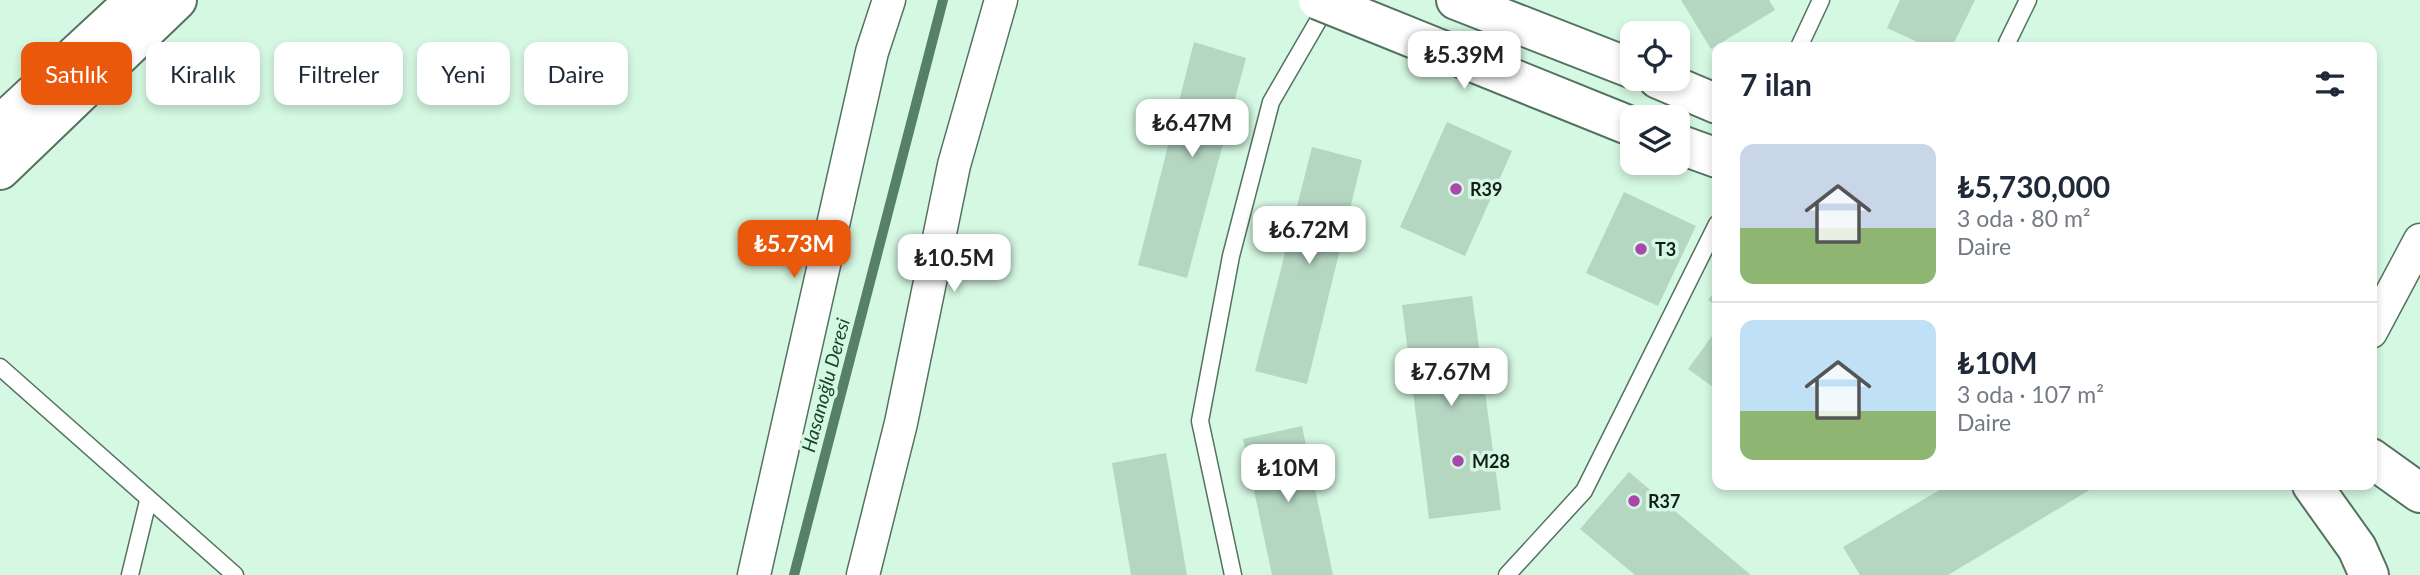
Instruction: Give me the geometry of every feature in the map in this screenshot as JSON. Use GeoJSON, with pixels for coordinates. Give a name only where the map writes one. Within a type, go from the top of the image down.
{"type":"FeatureCollection","features":[{"type":"Feature","properties":{"kind":"street"},"geometry":{"type":"LineString","coordinates":[[0,125],[135,0]]}},
{"type":"Feature","properties":{"kind":"street"},"geometry":{"type":"LineString","coordinates":[[0,170],[177,0]]}},
{"type":"Feature","properties":{"kind":"street"},"geometry":{"type":"LineString","coordinates":[[754,575],[872,52],[889,0]]}},
{"type":"Feature","properties":{"kind":"street"},"geometry":{"type":"LineString","coordinates":[[863,575],[901,422],[954,165],[1000,0]]}},
{"type":"Feature","properties":{"kind":"street"},"geometry":{"type":"LineString","coordinates":[[1318,0],[1620,122]]}},
{"type":"Feature","properties":{"kind":"street"},"geometry":{"type":"LineString","coordinates":[[1455,0],[1620,64]]}},
{"type":"Feature","properties":{"kind":"street"},"geometry":{"type":"LineString","coordinates":[[1687,91],[1712,102]]}},
{"type":"Feature","properties":{"kind":"street"},"geometry":{"type":"LineString","coordinates":[[1690,148],[1712,156]]}},
{"type":"Feature","properties":{"kind":"street"},"geometry":{"type":"LineString","coordinates":[[2377,321],[2420,240]]}},
{"type":"Feature","properties":{"kind":"street"},"geometry":{"type":"LineString","coordinates":[[2377,462],[2420,493]]}},
{"type":"Feature","properties":{"kind":"street"},"geometry":{"type":"LineString","coordinates":[[2316,490],[2357,548],[2369,575]]}},
{"type":"Feature","properties":{"kind":"lane"},"geometry":{"type":"LineString","coordinates":[[1233,575],[1200,421],[1231,256],[1271,102],[1331,0]]}},
{"type":"Feature","properties":{"kind":"lane"},"geometry":{"type":"LineString","coordinates":[[1801,42],[1821,0]]}},
{"type":"Feature","properties":{"kind":"lane"},"geometry":{"type":"LineString","coordinates":[[2007,42],[2028,0]]}},
{"type":"Feature","properties":{"kind":"lane"},"geometry":{"type":"LineString","coordinates":[[1507,575],[1584,491],[1712,234]]}},
{"type":"Feature","properties":{"kind":"lane"},"geometry":{"type":"LineString","coordinates":[[0,367],[148,501],[235,575]]}},
{"type":"Feature","properties":{"kind":"lane"},"geometry":{"type":"LineString","coordinates":[[130,575],[148,501]]}},
{"type":"Feature","properties":{"kind":"building"},"geometry":{"type":"Polygon","coordinates":[[[1681,0],[1769,0],[1775,10],[1722,42],[1712,42],[1711,49],[1681,0]]]}},
{"type":"Feature","properties":{"kind":"building"},"geometry":{"type":"Polygon","coordinates":[[[1900,0],[1975,0],[1954,42],[1917,42],[1887,28],[1900,0]]]}},
{"type":"Feature","properties":{"kind":"building"},"geometry":{"type":"Polygon","coordinates":[[[1194,42],[1246,58],[1187,278],[1138,265],[1194,42]]]}},
{"type":"Feature","properties":{"kind":"building","name":"R39"},"geometry":{"type":"Polygon","coordinates":[[[1447,122],[1512,151],[1465,256],[1400,227],[1447,122]]]}},
{"type":"Feature","properties":{"kind":"building"},"geometry":{"type":"Polygon","coordinates":[[[1312,147],[1362,160],[1307,384],[1255,371],[1312,147]]]}},
{"type":"Feature","properties":{"kind":"building","name":"T3"},"geometry":{"type":"Polygon","coordinates":[[[1624,192],[1696,226],[1658,306],[1586,273],[1624,192]]]}},
{"type":"Feature","properties":{"kind":"building"},"geometry":{"type":"Polygon","coordinates":[[[1472,296],[1501,510],[1429,519],[1402,305],[1472,296]]]}},
{"type":"Feature","properties":{"kind":"building"},"geometry":{"type":"Polygon","coordinates":[[[1712,336],[1712,386],[1688,369],[1712,336]]]}},
{"type":"Feature","properties":{"kind":"building"},"geometry":{"type":"Polygon","coordinates":[[[1302,426],[1333,575],[1272,575],[1243,439],[1302,426]]]}},
{"type":"Feature","properties":{"kind":"building"},"geometry":{"type":"Polygon","coordinates":[[[1166,453],[1187,575],[1131,575],[1112,463],[1166,453]]]}},
{"type":"Feature","properties":{"kind":"building","name":"R37"},"geometry":{"type":"Polygon","coordinates":[[[1629,472],[1751,575],[1635,575],[1580,529],[1629,472]]]}},
{"type":"Feature","properties":{"kind":"building"},"geometry":{"type":"Polygon","coordinates":[[[1940,490],[2090,490],[1948,575],[1860,575],[1843,547],[1940,490]]]}},
{"type":"Feature","properties":{"kind":"waterway","name":"Hasanoğlu Deresi"},"geometry":{"type":"LineString","coordinates":[[794,575],[943,0]]}},
{"type":"Feature","properties":{"kind":"place","name":"R39"},"geometry":{"type":"Point","coordinates":[1456,189]}},
{"type":"Feature","properties":{"kind":"place","name":"T3"},"geometry":{"type":"Point","coordinates":[1641,249]}},
{"type":"Feature","properties":{"kind":"place","name":"M28"},"geometry":{"type":"Point","coordinates":[1458,461]}},
{"type":"Feature","properties":{"kind":"place","name":"R37"},"geometry":{"type":"Point","coordinates":[1634,501]}}]}
